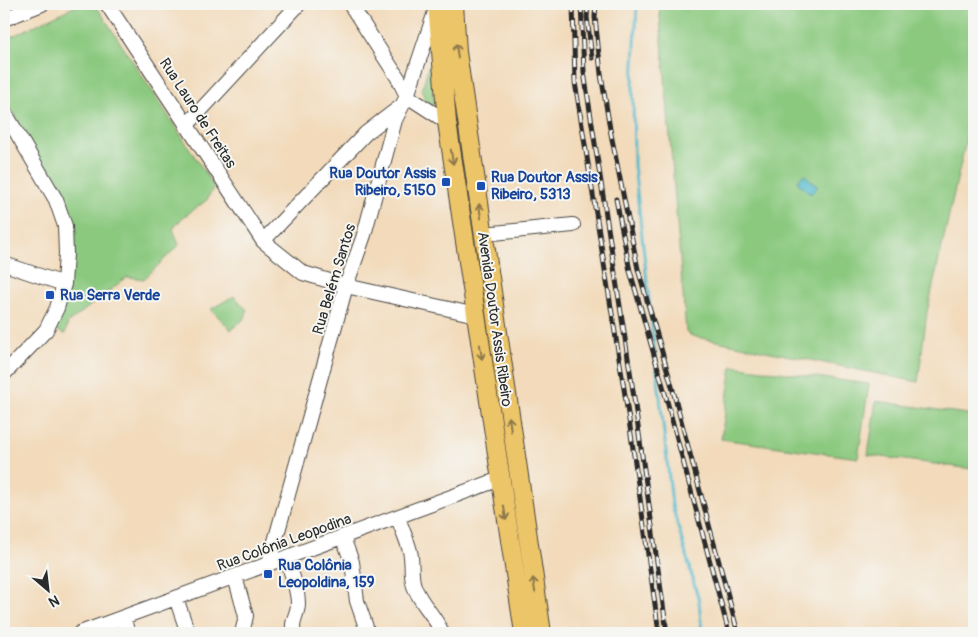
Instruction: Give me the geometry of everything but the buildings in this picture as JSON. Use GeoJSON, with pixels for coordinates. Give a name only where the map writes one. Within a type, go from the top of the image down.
{"type":"FeatureCollection","features":[{"type":"Feature","properties":{"kind":"main road","name":"Avenida Doutor Assis Ribeiro"},"geometry":{"type":"LineString","coordinates":[[443,5],[447,122],[524,633]]}},
{"type":"Feature","properties":{"kind":"main road","name":"Avenida Doutor Assis Ribeiro"},"geometry":{"type":"LineString","coordinates":[[443,5],[457,52],[542,633]]}},
{"type":"Feature","properties":{"kind":"street"},"geometry":{"type":"LineString","coordinates":[[4,19],[42,4]]}},
{"type":"Feature","properties":{"kind":"street","name":"Rua Lauro de Freitas"},"geometry":{"type":"LineString","coordinates":[[107,4],[263,240],[303,273],[346,286],[476,315]]}},
{"type":"Feature","properties":{"kind":"street"},"geometry":{"type":"LineString","coordinates":[[186,126],[299,4]]}},
{"type":"Feature","properties":{"kind":"street"},"geometry":{"type":"LineString","coordinates":[[350,4],[398,78],[404,101],[447,122]]}},
{"type":"Feature","properties":{"kind":"street","name":"Rua Belém Santos"},"geometry":{"type":"LineString","coordinates":[[270,563],[346,286],[364,235],[404,101],[443,5]]}},
{"type":"Feature","properties":{"kind":"street"},"geometry":{"type":"LineString","coordinates":[[263,240],[366,133],[404,101]]}},
{"type":"Feature","properties":{"kind":"street"},"geometry":{"type":"LineString","coordinates":[[4,111],[56,200],[65,226],[66,254],[64,284],[57,308],[46,330],[4,374]]}},
{"type":"Feature","properties":{"kind":"street"},"geometry":{"type":"LineString","coordinates":[[484,234],[573,225]]}},
{"type":"Feature","properties":{"kind":"street"},"geometry":{"type":"LineString","coordinates":[[4,264],[64,284]]}},
{"type":"Feature","properties":{"kind":"street","name":"Rua Colônia Leopodina"},"geometry":{"type":"LineString","coordinates":[[80,633],[398,518],[500,479]]}},
{"type":"Feature","properties":{"kind":"street"},"geometry":{"type":"LineString","coordinates":[[398,518],[411,552],[411,574],[414,586],[424,606],[436,618],[442,633]]}},
{"type":"Feature","properties":{"kind":"street"},"geometry":{"type":"LineString","coordinates":[[343,538],[352,562],[357,601],[368,633]]}},
{"type":"Feature","properties":{"kind":"street"},"geometry":{"type":"LineString","coordinates":[[286,558],[298,596],[298,607],[292,622],[294,633]]}},
{"type":"Feature","properties":{"kind":"street"},"geometry":{"type":"LineString","coordinates":[[235,577],[246,616],[242,633]]}},
{"type":"Feature","properties":{"kind":"street"},"geometry":{"type":"LineString","coordinates":[[176,598],[188,633]]}},
{"type":"Feature","properties":{"kind":"street"},"geometry":{"type":"LineString","coordinates":[[123,618],[128,633]]}},
{"type":"Feature","properties":{"kind":"green space"},"geometry":{"type":"Polygon","coordinates":[[[80,4],[90,4],[99,10],[214,186],[207,200],[182,218],[173,229],[179,245],[144,279],[127,277],[68,323],[65,334],[53,329],[72,266],[69,221],[4,97],[4,40],[80,4]]]}},
{"type":"Feature","properties":{"kind":"green space"},"geometry":{"type":"Polygon","coordinates":[[[659,4],[974,4],[974,105],[927,312],[918,382],[692,336],[686,332],[659,4]]]}},
{"type":"Feature","properties":{"kind":"green space"},"geometry":{"type":"Polygon","coordinates":[[[429,64],[434,105],[425,101],[422,89],[429,64]]]}},
{"type":"Feature","properties":{"kind":"green space"},"geometry":{"type":"Polygon","coordinates":[[[234,296],[247,310],[245,318],[231,330],[211,309],[234,296]]]}},
{"type":"Feature","properties":{"kind":"green space"},"geometry":{"type":"Polygon","coordinates":[[[732,366],[869,384],[858,458],[721,439],[732,366]]]}},
{"type":"Feature","properties":{"kind":"green space"},"geometry":{"type":"Polygon","coordinates":[[[876,401],[974,415],[972,469],[868,455],[876,401]]]}},
{"type":"Feature","properties":{"kind":"water"},"geometry":{"type":"Polygon","coordinates":[[[804,174],[818,187],[811,194],[797,182],[804,174]]]}},
{"type":"Feature","properties":{"kind":"waterway"},"geometry":{"type":"LineString","coordinates":[[637,4],[633,85],[634,165],[672,505],[699,601],[702,633]]}},
{"type":"Feature","properties":{"kind":"railway"},"geometry":{"type":"LineString","coordinates":[[573,4],[575,82],[629,420],[659,633]]}},
{"type":"Feature","properties":{"kind":"railway"},"geometry":{"type":"LineString","coordinates":[[581,4],[584,72],[632,384],[667,633]]}},
{"type":"Feature","properties":{"kind":"railway"},"geometry":{"type":"LineString","coordinates":[[588,4],[587,17],[592,58]]}},
{"type":"Feature","properties":{"kind":"railway"},"geometry":{"type":"LineString","coordinates":[[596,4],[595,17],[601,74],[638,269],[671,383],[738,633]]}},
{"type":"Feature","properties":{"kind":"railway"},"geometry":{"type":"LineString","coordinates":[[616,199],[630,271],[729,633]]}},
{"type":"Feature","properties":{"kind":"place","name":"Rua Doutor Assis Ribeiro, 5150"},"geometry":{"type":"Point","coordinates":[446,182]}},
{"type":"Feature","properties":{"kind":"place","name":"Rua Doutor Assis Ribeiro, 5313"},"geometry":{"type":"Point","coordinates":[481,186]}},
{"type":"Feature","properties":{"kind":"place","name":"Rua Serra Verde"},"geometry":{"type":"Point","coordinates":[50,295]}},
{"type":"Feature","properties":{"kind":"place","name":"Rua Colônia Leopoldina, 159"},"geometry":{"type":"Point","coordinates":[268,574]}}]}
